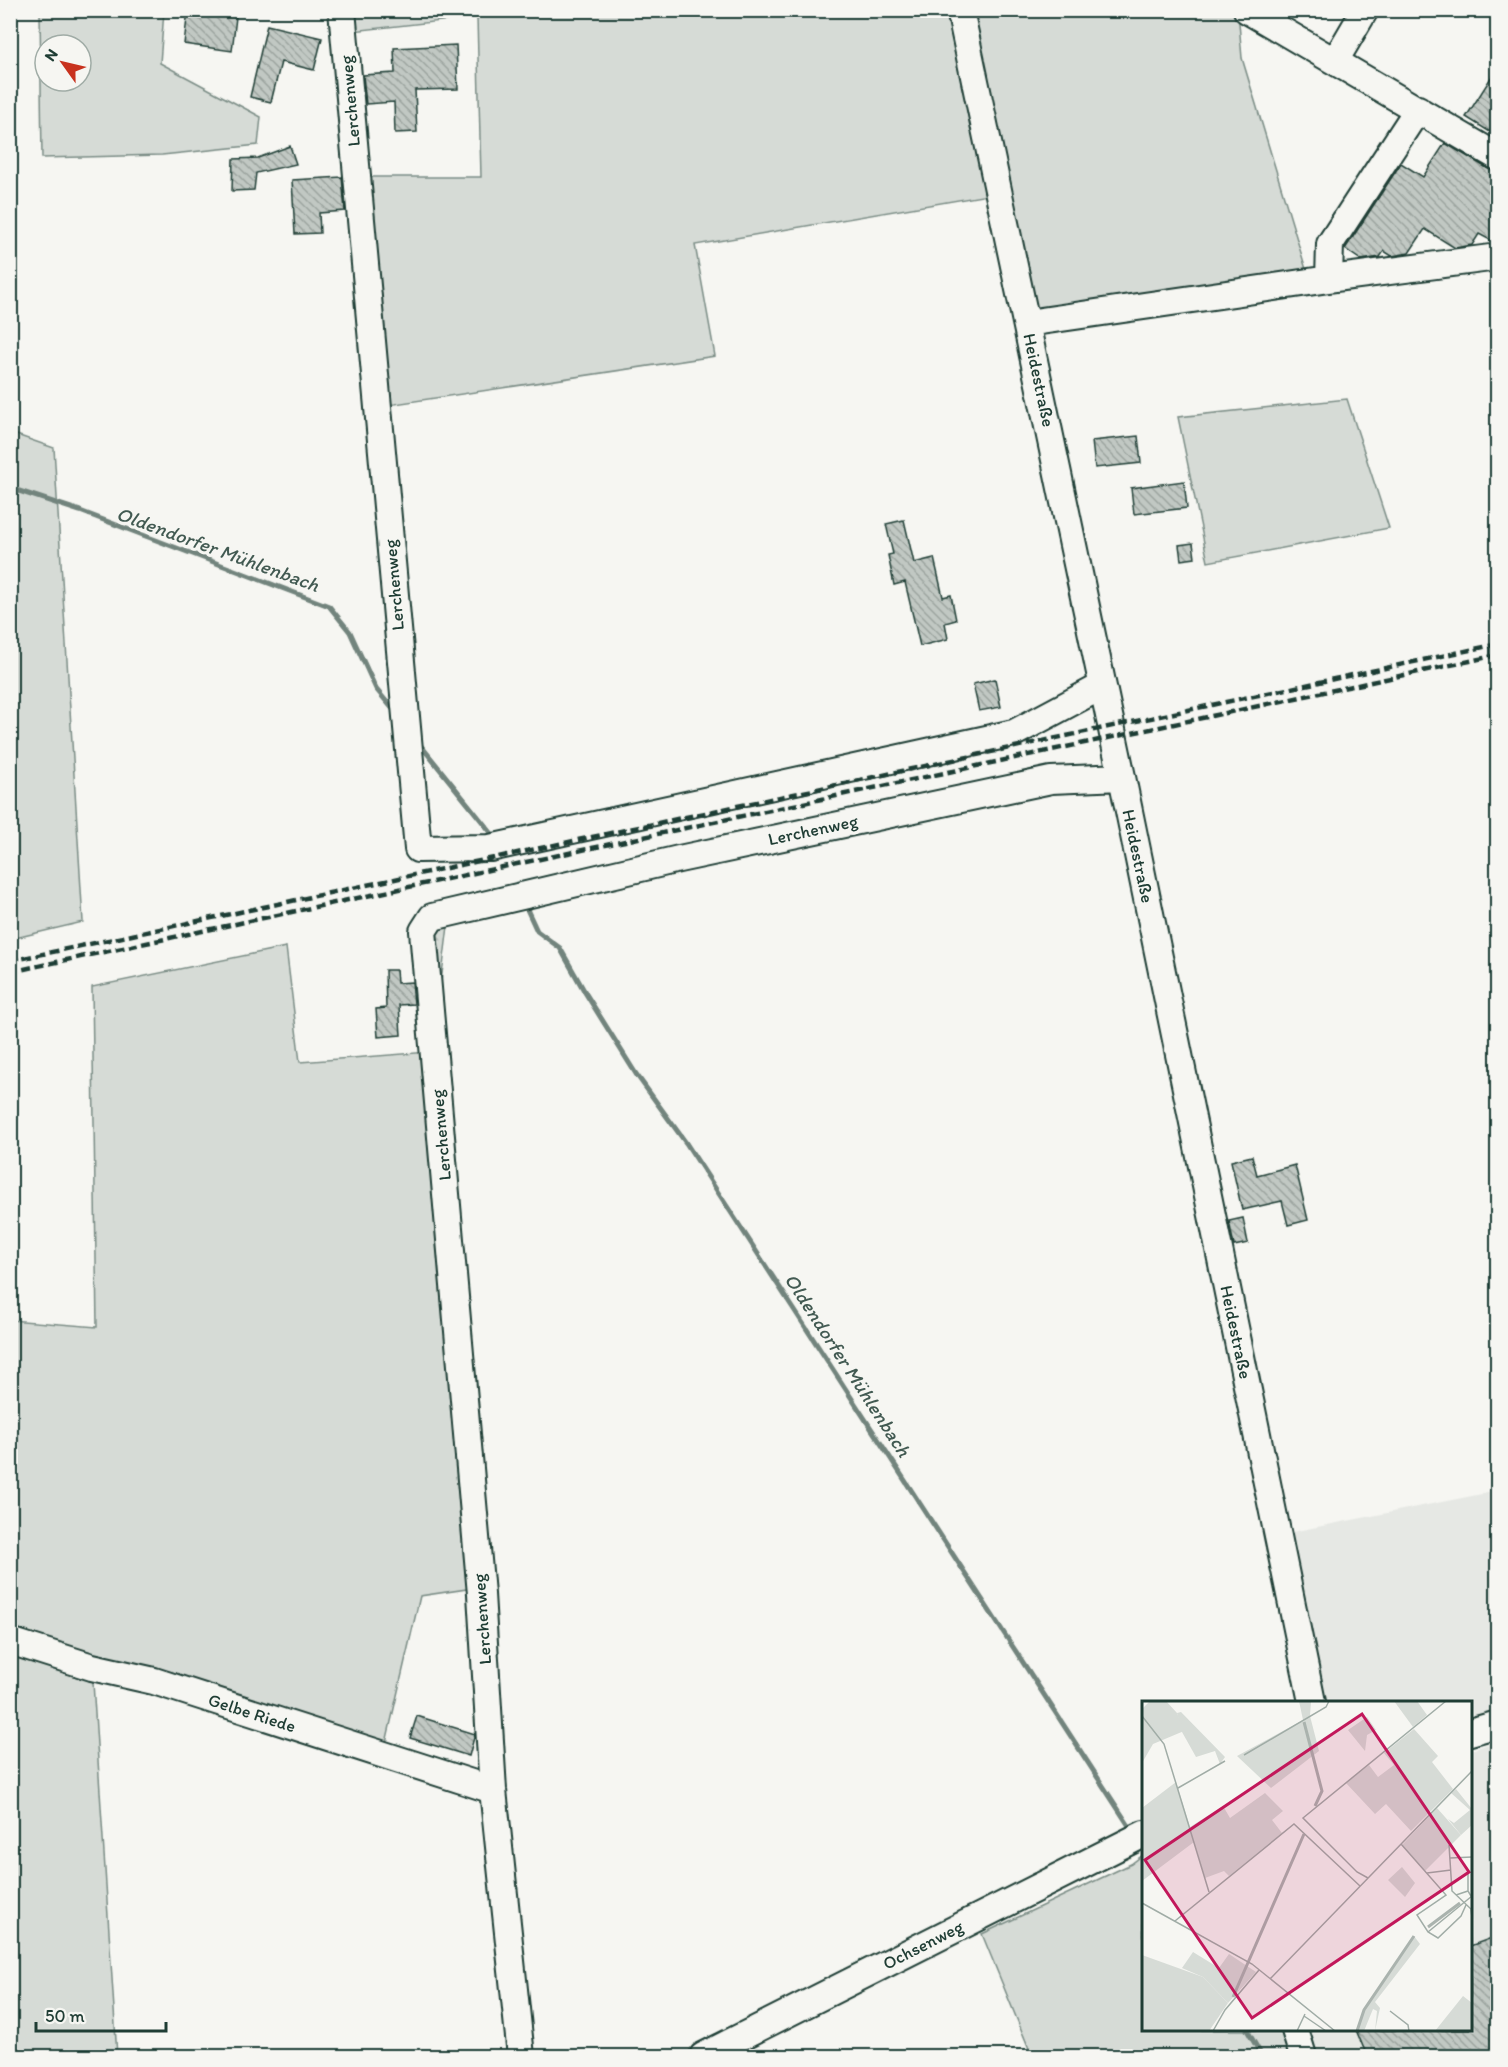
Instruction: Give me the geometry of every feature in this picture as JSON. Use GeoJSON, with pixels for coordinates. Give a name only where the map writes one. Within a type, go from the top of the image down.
{"type":"FeatureCollection","features":[{"type":"Feature","properties":{"kind":"street","name":"Lerchenweg"},"geometry":{"type":"LineString","coordinates":[[342,10],[418,849],[490,848],[1014,733],[1102,686]]}},
{"type":"Feature","properties":{"kind":"street","name":"Heidestraße"},"geometry":{"type":"LineString","coordinates":[[960,10],[1122,777],[1312,1701]]}},
{"type":"Feature","properties":{"kind":"street"},"geometry":{"type":"LineString","coordinates":[[1247,10],[1497,157]]}},
{"type":"Feature","properties":{"kind":"street"},"geometry":{"type":"LineString","coordinates":[[1335,61],[1365,10]]}},
{"type":"Feature","properties":{"kind":"street"},"geometry":{"type":"LineString","coordinates":[[1329,279],[1330,244],[1418,109]]}},
{"type":"Feature","properties":{"kind":"street"},"geometry":{"type":"LineString","coordinates":[[1027,323],[1497,257]]}},
{"type":"Feature","properties":{"kind":"street","name":"Lerchenweg"},"geometry":{"type":"LineString","coordinates":[[521,2056],[493,1790],[481,1594],[423,931],[432,917],[735,846],[1050,780],[1122,777]]}},
{"type":"Feature","properties":{"kind":"street","name":"Gelbe Riede"},"geometry":{"type":"LineString","coordinates":[[10,1641],[92,1667],[154,1681],[493,1790]]}},
{"type":"Feature","properties":{"kind":"street"},"geometry":{"type":"LineString","coordinates":[[1472,1731],[1497,1724]]}},
{"type":"Feature","properties":{"kind":"street","name":"Ochsenweg"},"geometry":{"type":"LineString","coordinates":[[703,2056],[1133,1839]]}},
{"type":"Feature","properties":{"kind":"street"},"geometry":{"type":"LineString","coordinates":[[1295,2031],[1303,2056]]}},
{"type":"Feature","properties":{"kind":"shaded area"},"geometry":{"type":"Polygon","coordinates":[[[1497,1491],[1497,1711],[1472,1719],[1472,1701],[1323,1701],[1287,1533],[1497,1491]]]}},
{"type":"Feature","properties":{"kind":"shaded area"},"geometry":{"type":"Polygon","coordinates":[[[1497,1741],[1497,2056],[1318,2056],[1309,2031],[1472,2031],[1472,1750],[1497,1741]]]}},
{"type":"Feature","properties":{"kind":"green space"},"geometry":{"type":"Polygon","coordinates":[[[40,11],[164,11],[160,63],[261,117],[258,145],[162,155],[42,158],[41,93],[93,93],[93,33],[40,33],[40,11]]]}},
{"type":"Feature","properties":{"kind":"green space"},"geometry":{"type":"Polygon","coordinates":[[[351,11],[951,11],[988,195],[695,245],[715,356],[382,406],[367,177],[481,177],[477,17],[353,31],[351,11]]]}},
{"type":"Feature","properties":{"kind":"green space"},"geometry":{"type":"Polygon","coordinates":[[[969,11],[1238,11],[1242,58],[1308,276],[1036,316],[969,11]]]}},
{"type":"Feature","properties":{"kind":"green space"},"geometry":{"type":"Polygon","coordinates":[[[1347,399],[1389,528],[1208,562],[1178,417],[1347,399]]]}},
{"type":"Feature","properties":{"kind":"green space"},"geometry":{"type":"Polygon","coordinates":[[[11,433],[54,448],[83,922],[11,939],[11,433]]]}},
{"type":"Feature","properties":{"kind":"green space"},"geometry":{"type":"Polygon","coordinates":[[[449,918],[438,1006],[431,934],[449,918]]]}},
{"type":"Feature","properties":{"kind":"green space"},"geometry":{"type":"Polygon","coordinates":[[[286,947],[300,1062],[429,1052],[473,1588],[420,1596],[386,1743],[92,1667],[117,2056],[11,2056],[10,1320],[97,1327],[92,987],[286,947]]]}},
{"type":"Feature","properties":{"kind":"green space"},"geometry":{"type":"Polygon","coordinates":[[[1142,1856],[1142,2031],[1291,2031],[1301,2056],[1032,2056],[982,1934],[1131,1864],[1142,1856]]]}},
{"type":"Feature","properties":{"kind":"building"},"geometry":{"type":"Polygon","coordinates":[[[188,10],[236,17],[232,51],[184,44],[188,10]]]}},
{"type":"Feature","properties":{"kind":"building"},"geometry":{"type":"Polygon","coordinates":[[[267,25],[322,38],[314,70],[281,62],[271,102],[250,97],[267,25]]]}},
{"type":"Feature","properties":{"kind":"building"},"geometry":{"type":"Polygon","coordinates":[[[456,45],[458,89],[415,90],[417,132],[395,133],[394,102],[366,104],[363,75],[395,73],[394,48],[456,45]]]}},
{"type":"Feature","properties":{"kind":"building"},"geometry":{"type":"Polygon","coordinates":[[[1497,68],[1497,120],[1490,132],[1466,117],[1497,68]]]}},
{"type":"Feature","properties":{"kind":"building"},"geometry":{"type":"Polygon","coordinates":[[[1445,143],[1497,172],[1497,242],[1479,234],[1472,245],[1455,248],[1425,229],[1409,253],[1392,256],[1384,251],[1380,257],[1361,260],[1345,249],[1401,163],[1423,177],[1445,143]]]}},
{"type":"Feature","properties":{"kind":"building"},"geometry":{"type":"Polygon","coordinates":[[[290,146],[296,164],[256,173],[254,190],[232,191],[233,159],[258,158],[290,146]]]}},
{"type":"Feature","properties":{"kind":"building"},"geometry":{"type":"Polygon","coordinates":[[[342,177],[345,211],[319,213],[320,233],[295,234],[292,180],[342,177]]]}},
{"type":"Feature","properties":{"kind":"building"},"geometry":{"type":"Polygon","coordinates":[[[1138,436],[1141,463],[1095,468],[1092,441],[1138,436]]]}},
{"type":"Feature","properties":{"kind":"building"},"geometry":{"type":"Polygon","coordinates":[[[1184,481],[1187,508],[1134,514],[1131,488],[1184,481]]]}},
{"type":"Feature","properties":{"kind":"building"},"geometry":{"type":"Polygon","coordinates":[[[904,520],[914,563],[934,558],[943,597],[951,595],[956,620],[945,623],[948,639],[920,646],[905,582],[894,585],[888,555],[893,554],[886,524],[904,520]]]}},
{"type":"Feature","properties":{"kind":"building"},"geometry":{"type":"Polygon","coordinates":[[[1193,543],[1195,558],[1181,560],[1179,545],[1193,543]]]}},
{"type":"Feature","properties":{"kind":"building"},"geometry":{"type":"Polygon","coordinates":[[[995,679],[1001,707],[979,711],[973,684],[995,679]]]}},
{"type":"Feature","properties":{"kind":"building"},"geometry":{"type":"Polygon","coordinates":[[[385,970],[396,970],[397,983],[412,982],[414,1004],[399,1005],[401,1035],[378,1037],[376,1009],[386,1008],[385,970]]]}},
{"type":"Feature","properties":{"kind":"building"},"geometry":{"type":"Polygon","coordinates":[[[1252,1156],[1257,1175],[1295,1165],[1308,1220],[1288,1225],[1282,1201],[1242,1210],[1231,1161],[1252,1156]]]}},
{"type":"Feature","properties":{"kind":"building"},"geometry":{"type":"Polygon","coordinates":[[[1243,1218],[1248,1243],[1234,1246],[1229,1221],[1243,1218]]]}},
{"type":"Feature","properties":{"kind":"building"},"geometry":{"type":"Polygon","coordinates":[[[417,1716],[475,1734],[469,1756],[410,1738],[417,1716]]]}},
{"type":"Feature","properties":{"kind":"building"},"geometry":{"type":"Polygon","coordinates":[[[1497,1936],[1497,2056],[1367,2056],[1356,2031],[1472,2031],[1472,1945],[1497,1936]]]}},
{"type":"Feature","properties":{"kind":"waterway","name":"Oldendorfer Mühlenbach"},"geometry":{"type":"LineString","coordinates":[[10,488],[80,511],[329,606],[350,632],[376,689],[396,713]]}},
{"type":"Feature","properties":{"kind":"waterway","name":"Oldendorfer Mühlenbach"},"geometry":{"type":"LineString","coordinates":[[418,742],[497,840]]}},
{"type":"Feature","properties":{"kind":"waterway","name":"Oldendorfer Mühlenbach"},"geometry":{"type":"LineString","coordinates":[[525,905],[537,931],[560,948],[636,1074],[686,1143],[1133,1832]]}},
{"type":"Feature","properties":{"kind":"waterway","name":"Oldendorfer Mühlenbach"},"geometry":{"type":"LineString","coordinates":[[1248,2031],[1262,2056]]}},
{"type":"Feature","properties":{"kind":"railway"},"geometry":{"type":"LineString","coordinates":[[10,961],[1498,644]]}},
{"type":"Feature","properties":{"kind":"railway"},"geometry":{"type":"LineString","coordinates":[[10,972],[1498,655]]}}]}
